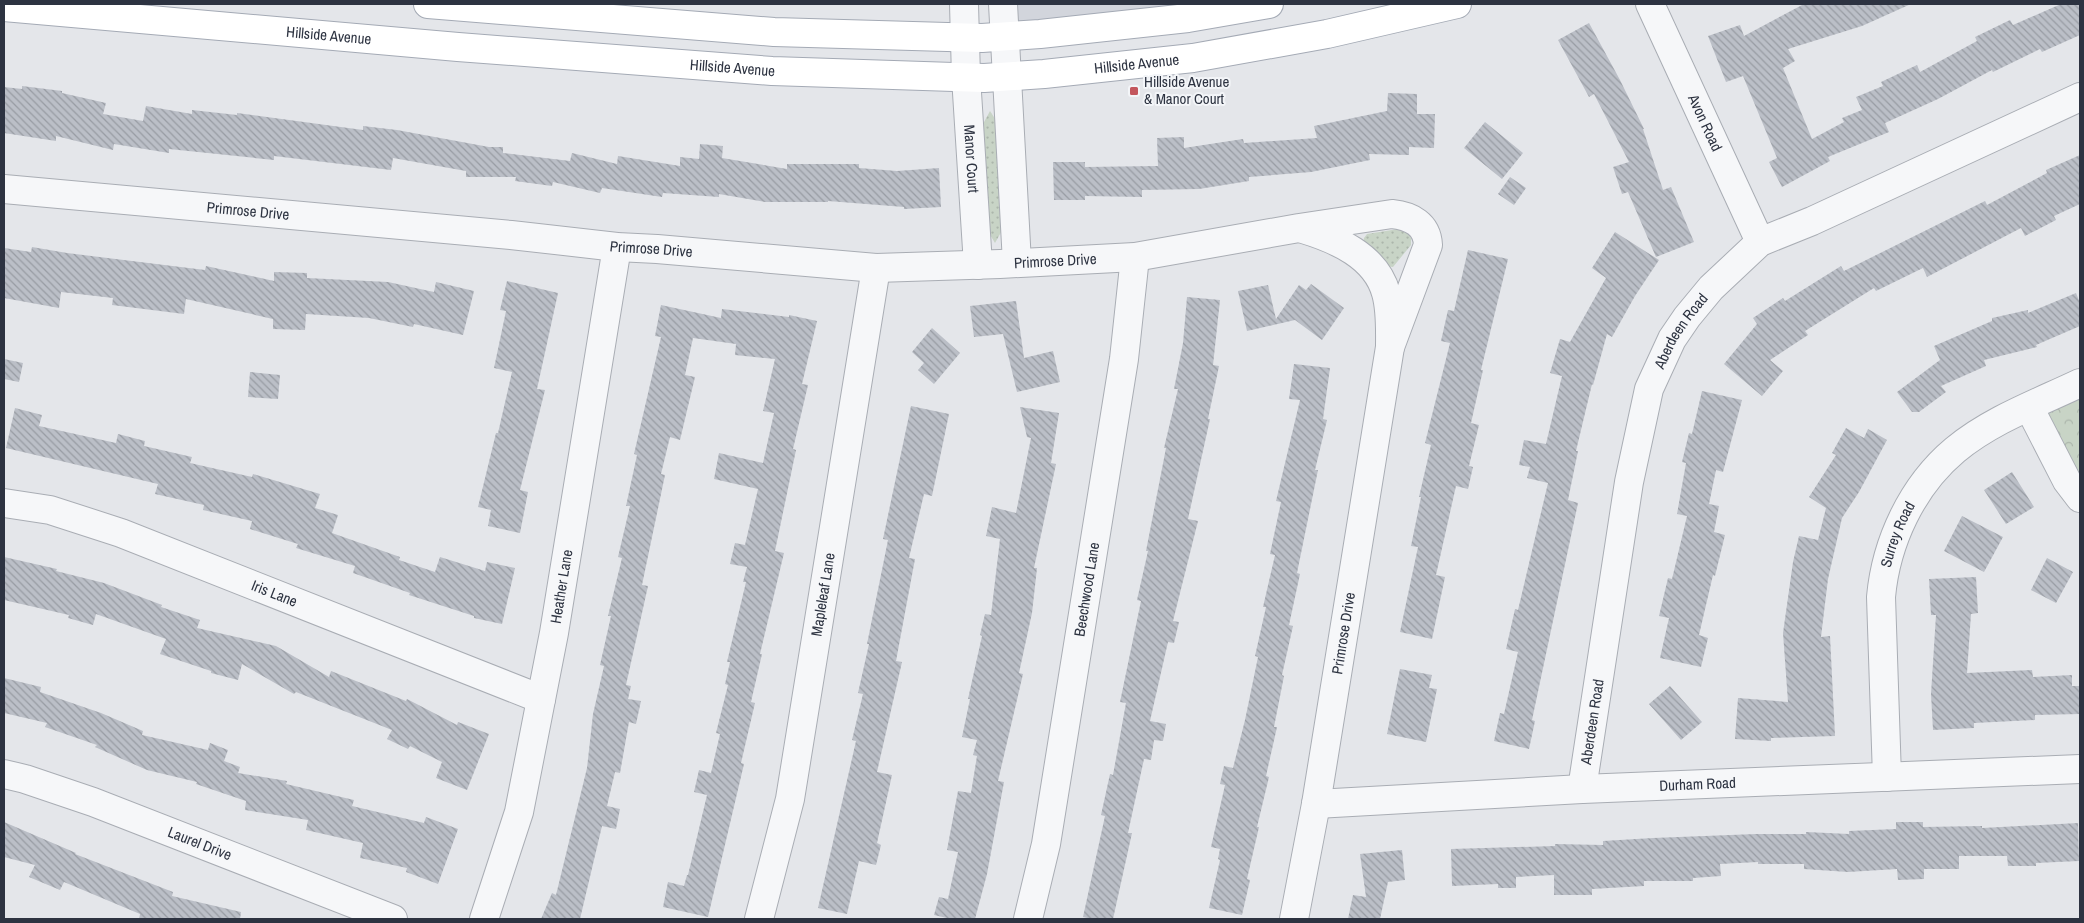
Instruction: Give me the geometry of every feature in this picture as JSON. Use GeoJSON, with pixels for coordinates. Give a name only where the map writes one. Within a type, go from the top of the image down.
{"type":"FeatureCollection","features":[{"type":"Feature","properties":{"kind":"main road","name":"Hillside Avenue"},"geometry":{"type":"LineString","coordinates":[[428,4],[774,32],[966,56],[1005,55],[1188,18],[1269,4]]}},
{"type":"Feature","properties":{"kind":"main road","name":"Hillside Avenue"},"geometry":{"type":"LineString","coordinates":[[4,8],[458,47],[772,71],[966,56],[1193,58],[1327,34],[1457,4]]}},
{"type":"Feature","properties":{"kind":"street","name":"Manor Court"},"geometry":{"type":"LineString","coordinates":[[964,4],[978,265]]}},
{"type":"Feature","properties":{"kind":"street"},"geometry":{"type":"LineString","coordinates":[[1003,4],[1016,263]]}},
{"type":"Feature","properties":{"kind":"street","name":"Avon Road"},"geometry":{"type":"LineString","coordinates":[[1656,6],[1760,242]]}},
{"type":"Feature","properties":{"kind":"street","name":"Aberdeen Road"},"geometry":{"type":"LineString","coordinates":[[1582,789],[1629,482],[1649,389],[1672,339],[1687,317],[1711,288],[1760,242],[1812,221],[2080,97]]}},
{"type":"Feature","properties":{"kind":"street","name":"Primrose Drive"},"geometry":{"type":"LineString","coordinates":[[4,189],[511,235],[616,247],[876,268],[1135,257],[1299,228],[1392,214],[1406,216],[1423,227],[1428,235],[1425,256],[1390,347]]}},
{"type":"Feature","properties":{"kind":"street","name":"Primrose Drive"},"geometry":{"type":"LineString","coordinates":[[1294,919],[1316,804],[1390,347],[1390,313],[1386,293],[1379,275],[1349,248],[1334,240],[1299,228]]}},
{"type":"Feature","properties":{"kind":"street","name":"Heather Lane"},"geometry":{"type":"LineString","coordinates":[[484,919],[520,812],[556,623],[616,247]]}},
{"type":"Feature","properties":{"kind":"street","name":"Beechwood Lane"},"geometry":{"type":"LineString","coordinates":[[1028,919],[1046,844],[1124,359],[1135,257]]}},
{"type":"Feature","properties":{"kind":"street","name":"Mapleleaf Lane"},"geometry":{"type":"LineString","coordinates":[[759,919],[790,799],[876,268]]}},
{"type":"Feature","properties":{"kind":"street","name":"Surrey Road"},"geometry":{"type":"LineString","coordinates":[[1887,777],[1881,597],[1883,574],[1890,550],[1907,509],[1930,476],[1955,450],[1982,432],[2029,407],[2080,384]]}},
{"type":"Feature","properties":{"kind":"street"},"geometry":{"type":"LineString","coordinates":[[2029,407],[2067,481],[2080,498]]}},
{"type":"Feature","properties":{"kind":"street","name":"Iris Lane"},"geometry":{"type":"LineString","coordinates":[[4,503],[50,510],[122,533],[541,699]]}},
{"type":"Feature","properties":{"kind":"street","name":"Durham Road"},"geometry":{"type":"LineString","coordinates":[[1316,804],[1582,789],[2080,769]]}},
{"type":"Feature","properties":{"kind":"street","name":"Laurel Drive"},"geometry":{"type":"LineString","coordinates":[[4,774],[25,779],[93,802],[393,919]]}},
{"type":"Feature","properties":{"kind":"shaded area"},"geometry":{"type":"Polygon","coordinates":[[[1005,4],[1248,4],[1006,35],[1005,4]]]}},
{"type":"Feature","properties":{"kind":"green space"},"geometry":{"type":"Polygon","coordinates":[[[990,111],[1005,134],[1009,218],[995,243],[980,218],[977,135],[990,111]]]}},
{"type":"Feature","properties":{"kind":"green space"},"geometry":{"type":"Polygon","coordinates":[[[1398,229],[1407,231],[1411,238],[1411,245],[1393,267],[1384,266],[1363,244],[1364,238],[1367,234],[1398,229]]]}},
{"type":"Feature","properties":{"kind":"green space"},"geometry":{"type":"Polygon","coordinates":[[[2080,383],[2080,498],[2029,407],[2080,383]]]}},
{"type":"Feature","properties":{"kind":"building"},"geometry":{"type":"Polygon","coordinates":[[[1804,4],[1911,4],[1862,26],[1788,49],[1795,61],[1783,68],[1812,139],[1844,122],[1842,118],[1862,110],[1856,97],[1883,86],[1881,82],[1917,65],[1920,72],[1977,41],[1975,37],[2010,20],[2013,25],[2061,4],[2080,4],[2080,35],[2042,52],[2040,49],[1993,72],[1992,70],[1938,99],[1885,123],[1889,132],[1828,157],[1830,161],[1782,187],[1769,162],[1777,158],[1743,76],[1726,82],[1708,36],[1740,25],[1744,36],[1804,4]]]}},
{"type":"Feature","properties":{"kind":"building"},"geometry":{"type":"Polygon","coordinates":[[[1589,23],[1644,129],[1663,190],[1671,187],[1694,242],[1656,257],[1628,192],[1622,194],[1613,167],[1629,162],[1594,94],[1589,97],[1558,40],[1589,23]]]}},
{"type":"Feature","properties":{"kind":"building"},"geometry":{"type":"Polygon","coordinates":[[[22,86],[62,91],[62,93],[106,103],[103,114],[143,121],[146,106],[192,114],[192,110],[237,115],[237,113],[363,130],[363,126],[397,130],[489,147],[503,147],[503,153],[570,161],[572,153],[617,164],[618,156],[680,166],[680,157],[699,159],[700,144],[723,146],[722,158],[787,169],[787,164],[859,164],[859,168],[897,171],[939,168],[941,207],[904,209],[904,207],[828,201],[765,202],[719,194],[719,197],[663,193],[662,197],[602,188],[600,193],[553,182],[552,186],[515,181],[516,177],[466,177],[466,171],[393,158],[391,170],[274,156],[274,160],[169,149],[169,153],[114,144],[113,150],[56,136],[56,141],[4,133],[4,87],[22,89],[22,86]]]}},
{"type":"Feature","properties":{"kind":"building"},"geometry":{"type":"Polygon","coordinates":[[[1388,93],[1417,94],[1417,114],[1435,114],[1434,148],[1409,147],[1409,155],[1369,154],[1370,160],[1311,172],[1249,177],[1249,181],[1199,189],[1142,190],[1142,197],[1085,196],[1085,200],[1054,200],[1053,162],[1085,162],[1085,167],[1158,166],[1157,138],[1184,137],[1184,148],[1243,139],[1244,143],[1317,138],[1314,126],[1387,111],[1388,93]]]}},
{"type":"Feature","properties":{"kind":"building"},"geometry":{"type":"Polygon","coordinates":[[[1485,122],[1523,153],[1502,179],[1464,148],[1485,122]]]}},
{"type":"Feature","properties":{"kind":"building"},"geometry":{"type":"Polygon","coordinates":[[[2080,155],[2080,204],[2054,216],[2056,220],[2025,236],[2021,228],[1927,277],[1923,268],[1876,291],[1874,288],[1805,331],[1808,335],[1770,360],[1783,371],[1762,396],[1724,364],[1757,324],[1753,318],[1783,298],[1785,301],[1841,266],[1844,271],[1985,201],[1987,205],[2047,173],[2046,170],[2080,155]]]}},
{"type":"Feature","properties":{"kind":"building"},"geometry":{"type":"Polygon","coordinates":[[[1510,177],[1526,188],[1514,205],[1498,194],[1510,177]]]}},
{"type":"Feature","properties":{"kind":"building"},"geometry":{"type":"Polygon","coordinates":[[[1615,232],[1659,260],[1635,296],[1612,337],[1607,334],[1592,384],[1576,451],[1578,451],[1568,500],[1578,503],[1532,720],[1535,721],[1529,749],[1494,741],[1500,713],[1504,714],[1518,652],[1506,649],[1515,609],[1518,610],[1548,483],[1527,478],[1530,467],[1519,465],[1524,440],[1546,444],[1562,376],[1550,373],[1560,339],[1570,342],[1606,278],[1592,268],[1615,232]]]}},
{"type":"Feature","properties":{"kind":"building"},"geometry":{"type":"Polygon","coordinates":[[[32,247],[205,270],[206,266],[274,281],[274,272],[307,273],[307,278],[388,282],[434,292],[436,282],[474,291],[463,335],[414,324],[413,327],[369,318],[306,314],[305,330],[273,329],[273,319],[186,299],[184,314],[112,305],[113,298],[61,292],[59,308],[4,298],[4,248],[31,252],[32,247]]]}},
{"type":"Feature","properties":{"kind":"building"},"geometry":{"type":"Polygon","coordinates":[[[1468,250],[1508,259],[1481,370],[1483,370],[1471,423],[1479,425],[1469,466],[1473,467],[1468,489],[1456,486],[1436,575],[1445,577],[1432,639],[1400,632],[1418,547],[1411,546],[1421,497],[1419,497],[1431,445],[1425,443],[1450,343],[1441,341],[1448,310],[1454,311],[1468,250]]]}},
{"type":"Feature","properties":{"kind":"building"},"geometry":{"type":"Polygon","coordinates":[[[507,281],[558,293],[537,389],[545,390],[520,490],[528,492],[520,533],[488,526],[491,510],[478,507],[512,372],[494,368],[506,311],[500,310],[507,281]]]}},
{"type":"Feature","properties":{"kind":"building"},"geometry":{"type":"Polygon","coordinates":[[[1311,284],[1344,308],[1322,340],[1295,320],[1247,331],[1238,291],[1268,285],[1276,319],[1299,285],[1306,290],[1311,284]]]}},
{"type":"Feature","properties":{"kind":"building"},"geometry":{"type":"Polygon","coordinates":[[[2076,293],[2080,303],[2080,326],[2036,345],[2037,347],[1984,360],[1986,366],[1941,386],[1946,392],[1919,412],[1912,412],[1897,392],[1940,360],[1934,346],[1992,321],[1992,318],[2028,310],[2028,313],[2076,293]]]}},
{"type":"Feature","properties":{"kind":"building"},"geometry":{"type":"Polygon","coordinates":[[[1187,297],[1220,300],[1213,365],[1219,366],[1208,419],[1210,419],[1188,519],[1198,521],[1173,621],[1179,622],[1174,643],[1168,642],[1150,721],[1166,724],[1163,741],[1154,740],[1151,760],[1144,759],[1128,833],[1132,833],[1113,919],[1092,919],[1083,917],[1105,816],[1101,815],[1110,774],[1113,775],[1126,703],[1120,702],[1141,601],[1137,600],[1148,551],[1146,551],[1166,448],[1164,448],[1178,389],[1174,389],[1183,343],[1187,297]]]}},
{"type":"Feature","properties":{"kind":"building"},"geometry":{"type":"Polygon","coordinates":[[[1016,301],[1024,358],[1053,351],[1060,382],[1017,392],[1003,334],[974,337],[970,306],[1016,301]]]}},
{"type":"Feature","properties":{"kind":"building"},"geometry":{"type":"Polygon","coordinates":[[[661,305],[721,318],[722,309],[789,317],[789,315],[817,321],[802,384],[808,385],[793,449],[796,450],[775,551],[784,553],[760,654],[762,654],[751,702],[755,703],[741,763],[744,764],[708,917],[663,907],[668,882],[684,886],[707,795],[694,792],[699,770],[711,773],[720,734],[716,733],[728,685],[725,684],[730,662],[727,662],[746,582],[743,582],[747,567],[730,564],[735,543],[745,545],[758,489],[714,479],[719,453],[763,463],[774,413],[763,411],[775,359],[735,355],[736,344],[693,338],[685,375],[695,377],[680,440],[670,437],[661,474],[665,475],[642,585],[648,586],[626,685],[631,686],[628,699],[641,701],[636,724],[629,722],[620,773],[615,772],[607,806],[620,809],[616,829],[602,826],[580,919],[541,919],[552,893],[556,895],[587,768],[593,714],[604,666],[600,665],[611,616],[608,616],[622,558],[618,557],[630,506],[626,506],[637,455],[634,454],[661,337],[655,336],[661,305]]]}},
{"type":"Feature","properties":{"kind":"building"},"geometry":{"type":"Polygon","coordinates":[[[932,328],[960,353],[934,384],[918,370],[924,363],[912,352],[932,328]]]}},
{"type":"Feature","properties":{"kind":"building"},"geometry":{"type":"Polygon","coordinates":[[[4,359],[23,363],[19,382],[4,379],[4,359]]]}},
{"type":"Feature","properties":{"kind":"building"},"geometry":{"type":"Polygon","coordinates":[[[1294,364],[1330,368],[1323,419],[1327,420],[1315,470],[1318,470],[1297,573],[1300,574],[1289,625],[1293,626],[1282,675],[1284,676],[1274,727],[1277,727],[1266,776],[1269,777],[1257,827],[1259,827],[1247,879],[1250,880],[1242,915],[1209,908],[1220,860],[1218,859],[1220,849],[1211,847],[1225,785],[1220,784],[1224,766],[1233,768],[1258,657],[1255,656],[1266,607],[1263,607],[1275,555],[1270,554],[1281,502],[1276,501],[1300,400],[1289,399],[1294,364]]]}},
{"type":"Feature","properties":{"kind":"building"},"geometry":{"type":"Polygon","coordinates":[[[250,372],[280,375],[278,399],[248,397],[250,372]]]}},
{"type":"Feature","properties":{"kind":"building"},"geometry":{"type":"Polygon","coordinates":[[[1702,391],[1742,400],[1723,472],[1716,470],[1709,504],[1719,506],[1714,532],[1725,535],[1715,576],[1713,575],[1699,635],[1708,638],[1701,667],[1660,658],[1669,618],[1659,616],[1668,578],[1672,579],[1687,516],[1677,514],[1686,463],[1682,462],[1689,433],[1692,434],[1702,391]]]}},
{"type":"Feature","properties":{"kind":"building"},"geometry":{"type":"Polygon","coordinates":[[[911,406],[949,414],[932,496],[924,494],[909,558],[915,559],[896,661],[902,662],[877,772],[892,775],[877,843],[881,845],[876,865],[859,861],[847,914],[818,908],[856,741],[852,740],[863,694],[858,693],[888,540],[883,539],[911,406]]]}},
{"type":"Feature","properties":{"kind":"building"},"geometry":{"type":"Polygon","coordinates":[[[1020,407],[1059,413],[1051,463],[1056,464],[1034,568],[1037,568],[1032,613],[1019,673],[1023,674],[998,781],[1004,782],[987,874],[975,919],[951,919],[934,915],[939,897],[948,899],[958,852],[947,850],[958,791],[971,793],[977,756],[973,755],[977,740],[962,737],[982,636],[980,635],[985,614],[991,615],[1000,539],[986,536],[992,507],[1016,513],[1031,438],[1027,437],[1020,407]]]}},
{"type":"Feature","properties":{"kind":"building"},"geometry":{"type":"Polygon","coordinates":[[[15,408],[42,415],[39,426],[116,443],[118,434],[145,441],[144,446],[192,457],[190,463],[252,477],[253,474],[320,494],[315,508],[338,515],[332,533],[400,557],[399,560],[435,572],[440,557],[485,571],[487,562],[515,568],[502,624],[474,618],[474,616],[409,595],[410,593],[353,573],[355,566],[296,548],[298,544],[250,529],[252,521],[203,510],[204,505],[155,494],[158,484],[6,448],[15,408]]]}},
{"type":"Feature","properties":{"kind":"building"},"geometry":{"type":"Polygon","coordinates":[[[1846,428],[1864,438],[1868,429],[1887,440],[1859,492],[1842,518],[1828,579],[1821,637],[1830,636],[1835,736],[1771,738],[1771,741],[1735,739],[1738,698],[1788,702],[1783,633],[1793,562],[1799,536],[1818,540],[1826,508],[1809,497],[1836,455],[1832,453],[1846,428]]]}},
{"type":"Feature","properties":{"kind":"building"},"geometry":{"type":"Polygon","coordinates":[[[2012,472],[2034,507],[2006,524],[1984,490],[2012,472]]]}},
{"type":"Feature","properties":{"kind":"building"},"geometry":{"type":"Polygon","coordinates":[[[1962,516],[2003,537],[1984,572],[1944,551],[1962,516]]]}},
{"type":"Feature","properties":{"kind":"building"},"geometry":{"type":"Polygon","coordinates":[[[4,557],[57,569],[56,571],[104,583],[162,605],[161,607],[200,620],[197,628],[276,646],[329,677],[331,671],[406,701],[407,699],[457,725],[458,722],[489,734],[467,790],[436,778],[442,762],[410,746],[408,749],[387,739],[392,730],[296,692],[294,694],[242,664],[238,680],[211,673],[211,671],[160,654],[166,639],[96,614],[93,625],[68,618],[69,615],[4,600],[4,557]]]}},
{"type":"Feature","properties":{"kind":"building"},"geometry":{"type":"Polygon","coordinates":[[[2047,558],[2073,572],[2056,603],[2031,590],[2047,558]]]}},
{"type":"Feature","properties":{"kind":"building"},"geometry":{"type":"Polygon","coordinates":[[[1976,577],[1978,613],[1971,614],[1967,673],[2032,670],[2033,677],[2072,675],[2072,686],[2080,686],[2080,714],[2035,715],[2035,720],[1974,723],[1974,728],[1933,730],[1931,694],[1936,615],[1931,615],[1929,579],[1976,577]]]}},
{"type":"Feature","properties":{"kind":"building"},"geometry":{"type":"Polygon","coordinates":[[[1400,669],[1432,675],[1429,688],[1437,689],[1426,742],[1387,734],[1400,669]]]}},
{"type":"Feature","properties":{"kind":"building"},"geometry":{"type":"Polygon","coordinates":[[[4,678],[41,687],[40,692],[101,713],[143,731],[142,735],[208,750],[210,743],[228,750],[224,761],[240,767],[238,773],[287,781],[286,784],[354,800],[352,806],[424,823],[426,817],[458,829],[438,884],[406,872],[407,868],[360,858],[363,843],[306,830],[308,820],[245,810],[246,801],[196,784],[197,782],[147,770],[95,747],[97,745],[45,727],[47,723],[4,713],[4,678]]]}},
{"type":"Feature","properties":{"kind":"building"},"geometry":{"type":"Polygon","coordinates":[[[1670,686],[1702,722],[1681,740],[1649,704],[1670,686]]]}},
{"type":"Feature","properties":{"kind":"building"},"geometry":{"type":"Polygon","coordinates":[[[4,822],[75,854],[173,892],[172,896],[241,912],[240,919],[139,919],[140,914],[64,882],[60,890],[29,877],[35,865],[4,857],[4,822]]]}},
{"type":"Feature","properties":{"kind":"building"},"geometry":{"type":"Polygon","coordinates":[[[1896,822],[1923,822],[1923,827],[1982,826],[1982,828],[2078,823],[2079,861],[2036,863],[2036,866],[2008,866],[2007,856],[1959,856],[1959,869],[1924,869],[1924,879],[1898,880],[1897,869],[1848,872],[1804,869],[1804,864],[1758,864],[1758,862],[1720,864],[1721,876],[1693,878],[1693,881],[1644,881],[1644,886],[1592,889],[1592,895],[1554,895],[1554,875],[1516,877],[1516,888],[1498,888],[1498,884],[1452,886],[1451,849],[1555,846],[1555,844],[1603,845],[1603,841],[1756,834],[1806,834],[1806,832],[1849,834],[1849,831],[1896,829],[1896,822]]]}},
{"type":"Feature","properties":{"kind":"building"},"geometry":{"type":"Polygon","coordinates":[[[1402,850],[1405,880],[1388,882],[1380,919],[1348,919],[1353,895],[1366,897],[1360,854],[1402,850]]]}},
{"type":"Feature","properties":{"kind":"place","name":"Hillside Avenue & Manor Court"},"geometry":{"type":"Point","coordinates":[1134,91]}}]}
